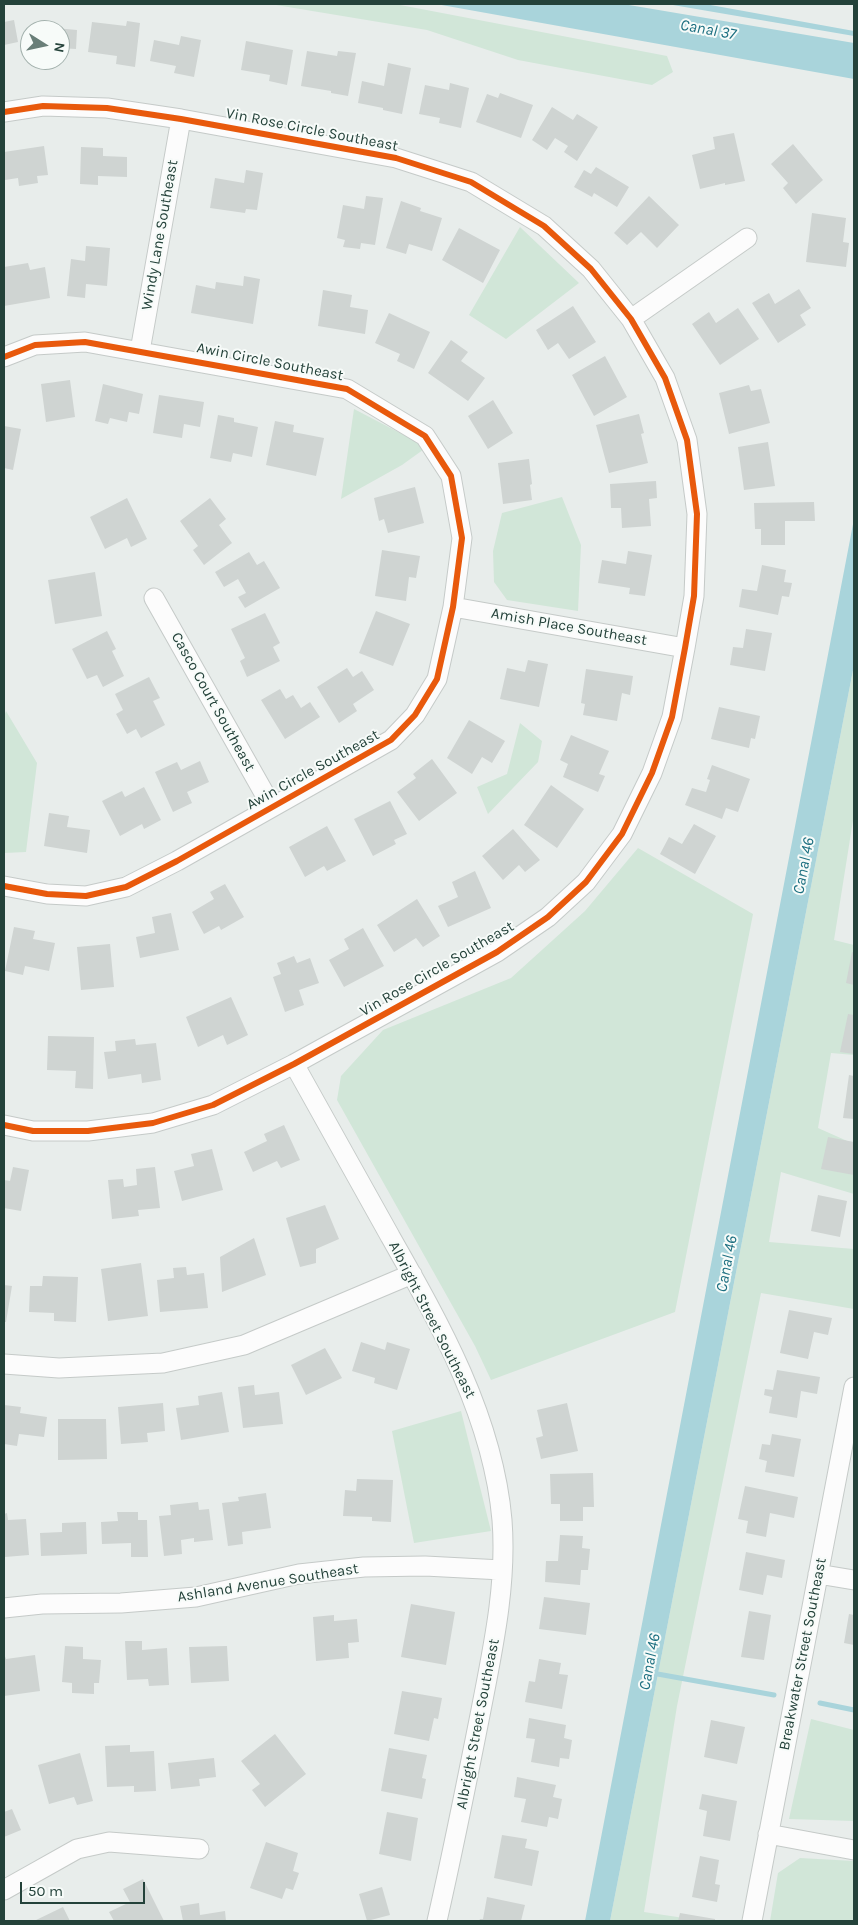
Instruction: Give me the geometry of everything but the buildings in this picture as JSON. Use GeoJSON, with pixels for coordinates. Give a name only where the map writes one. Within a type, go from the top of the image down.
{"type":"FeatureCollection","features":[{"type":"Feature","properties":{"kind":"street","name":"Vin Rose Circle Southeast"},"geometry":{"type":"LineString","coordinates":[[4,112],[43,106],[106,108],[181,119],[396,158],[471,182],[544,226],[591,269],[631,320],[665,378],[687,440],[697,514],[694,596],[685,648],[672,717],[652,773],[622,834],[586,882],[548,917],[497,952],[294,1064],[213,1105],[153,1123],[88,1132],[33,1131],[4,1125]]}},
{"type":"Feature","properties":{"kind":"street","name":"Windy Lane Southeast"},"geometry":{"type":"LineString","coordinates":[[140,351],[181,119]]}},
{"type":"Feature","properties":{"kind":"street"},"geometry":{"type":"LineString","coordinates":[[631,320],[748,238]]}},
{"type":"Feature","properties":{"kind":"street","name":"Awin Circle Southeast"},"geometry":{"type":"LineString","coordinates":[[4,357],[35,345],[85,342],[347,389],[425,436],[451,476],[462,538],[453,607],[437,679],[415,715],[391,740],[177,861],[126,887],[86,896],[47,894],[4,886]]}},
{"type":"Feature","properties":{"kind":"street","name":"Casco Court Southeast"},"geometry":{"type":"LineString","coordinates":[[154,598],[272,806]]}},
{"type":"Feature","properties":{"kind":"street","name":"Amish Place Southeast"},"geometry":{"type":"LineString","coordinates":[[453,607],[685,648]]}},
{"type":"Feature","properties":{"kind":"street","name":"Albright Street Southeast"},"geometry":{"type":"LineString","coordinates":[[294,1064],[412,1274],[467,1383],[490,1453],[502,1520],[502,1570],[496,1631],[458,1829],[437,1921]]}},
{"type":"Feature","properties":{"kind":"street"},"geometry":{"type":"LineString","coordinates":[[4,1364],[59,1368],[164,1363],[244,1345],[412,1274]]}},
{"type":"Feature","properties":{"kind":"street","name":"Breakwater Street Southeast"},"geometry":{"type":"LineString","coordinates":[[752,1921],[854,1387]]}},
{"type":"Feature","properties":{"kind":"street","name":"Ashland Avenue Southeast"},"geometry":{"type":"LineString","coordinates":[[4,1608],[42,1604],[121,1603],[196,1597],[299,1574],[364,1566],[425,1566],[502,1570]]}},
{"type":"Feature","properties":{"kind":"street"},"geometry":{"type":"LineString","coordinates":[[818,1574],[854,1580]]}},
{"type":"Feature","properties":{"kind":"street"},"geometry":{"type":"LineString","coordinates":[[768,1834],[854,1850]]}},
{"type":"Feature","properties":{"kind":"street"},"geometry":{"type":"LineString","coordinates":[[4,1890],[77,1849],[109,1842],[199,1849]]}},
{"type":"Feature","properties":{"kind":"green space"},"geometry":{"type":"Polygon","coordinates":[[[270,4],[395,4],[667,56],[673,72],[652,85],[518,60],[427,30],[270,4]]]}},
{"type":"Feature","properties":{"kind":"green space"},"geometry":{"type":"Polygon","coordinates":[[[520,227],[579,283],[506,339],[469,315],[520,227]]]}},
{"type":"Feature","properties":{"kind":"green space"},"geometry":{"type":"Polygon","coordinates":[[[354,409],[427,447],[402,465],[341,499],[354,409]]]}},
{"type":"Feature","properties":{"kind":"green space"},"geometry":{"type":"Polygon","coordinates":[[[562,497],[581,545],[578,611],[507,600],[494,582],[493,551],[502,513],[562,497]]]}},
{"type":"Feature","properties":{"kind":"green space"},"geometry":{"type":"Polygon","coordinates":[[[854,665],[854,814],[834,940],[854,945],[854,1055],[831,1053],[818,1128],[854,1144],[854,1194],[781,1172],[769,1242],[854,1249],[854,1309],[761,1293],[677,1706],[644,1912],[704,1921],[610,1921],[854,665]]]}},
{"type":"Feature","properties":{"kind":"green space"},"geometry":{"type":"Polygon","coordinates":[[[6,711],[37,763],[26,852],[4,853],[4,717],[6,711]]]}},
{"type":"Feature","properties":{"kind":"green space"},"geometry":{"type":"Polygon","coordinates":[[[520,723],[542,741],[538,762],[488,814],[477,787],[507,774],[520,723]]]}},
{"type":"Feature","properties":{"kind":"green space"},"geometry":{"type":"Polygon","coordinates":[[[638,848],[753,914],[675,1312],[491,1380],[475,1346],[337,1100],[341,1076],[383,1030],[511,978],[585,911],[638,848]]]}},
{"type":"Feature","properties":{"kind":"green space"},"geometry":{"type":"Polygon","coordinates":[[[461,1411],[491,1531],[414,1543],[392,1431],[461,1411]]]}},
{"type":"Feature","properties":{"kind":"green space"},"geometry":{"type":"Polygon","coordinates":[[[811,1719],[854,1730],[854,1821],[789,1819],[811,1719]]]}},
{"type":"Feature","properties":{"kind":"green space"},"geometry":{"type":"Polygon","coordinates":[[[800,1858],[854,1861],[854,1921],[770,1921],[778,1873],[800,1858]]]}},
{"type":"Feature","properties":{"kind":"water","name":"Canal 37"},"geometry":{"type":"Polygon","coordinates":[[[436,4],[623,4],[854,43],[854,79],[436,4]]]}},
{"type":"Feature","properties":{"kind":"water"},"geometry":{"type":"Polygon","coordinates":[[[667,4],[705,4],[854,31],[854,36],[667,4]]]}},
{"type":"Feature","properties":{"kind":"water","name":"Canal 46"},"geometry":{"type":"Polygon","coordinates":[[[854,519],[854,665],[610,1921],[585,1921],[854,519]]]}},
{"type":"Feature","properties":{"kind":"waterway","name":"Canal 46"},"geometry":{"type":"LineString","coordinates":[[652,1673],[774,1695]]}},
{"type":"Feature","properties":{"kind":"waterway"},"geometry":{"type":"LineString","coordinates":[[820,1703],[854,1710]]}},
{"type":"Feature","properties":{"kind":"cycle path"},"geometry":{"type":"LineString","coordinates":[[4,112],[43,106],[107,108],[181,119],[396,158],[471,182],[544,226],[591,269],[631,319],[665,378],[687,440],[697,514],[694,596],[685,648],[672,717],[652,773],[622,834],[586,882],[548,917],[497,952],[294,1064],[213,1105],[153,1123],[88,1131],[33,1131],[4,1125]]}},
{"type":"Feature","properties":{"kind":"cycle path"},"geometry":{"type":"LineString","coordinates":[[4,357],[35,345],[85,342],[347,389],[425,436],[451,476],[462,538],[453,607],[437,679],[415,715],[391,740],[177,861],[126,887],[86,896],[47,894],[4,886]]}}]}
